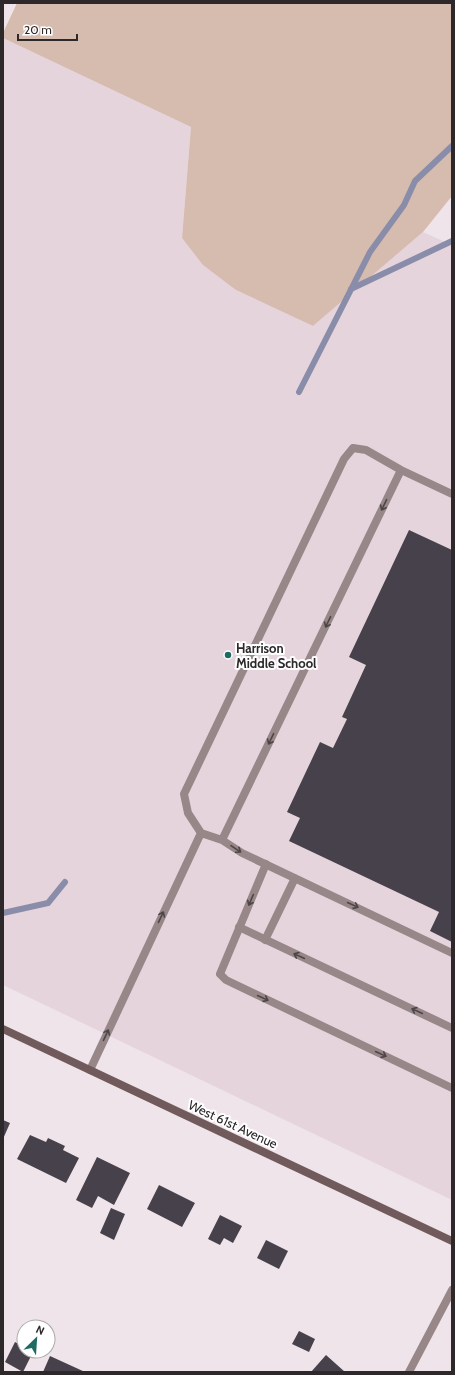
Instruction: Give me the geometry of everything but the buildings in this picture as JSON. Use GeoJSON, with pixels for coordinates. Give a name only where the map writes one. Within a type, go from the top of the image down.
{"type":"FeatureCollection","features":[{"type":"Feature","properties":{"kind":"main road","name":"West 61st Avenue"},"geometry":{"type":"LineString","coordinates":[[3,1029],[452,1241]]}},
{"type":"Feature","properties":{"kind":"street"},"geometry":{"type":"LineString","coordinates":[[452,494],[401,470],[366,450],[353,448],[344,459],[184,794],[188,813],[201,833],[222,840],[242,853],[452,953]]}},
{"type":"Feature","properties":{"kind":"street"},"geometry":{"type":"LineString","coordinates":[[222,840],[401,470]]}},
{"type":"Feature","properties":{"kind":"street"},"geometry":{"type":"LineString","coordinates":[[90,1070],[201,833]]}},
{"type":"Feature","properties":{"kind":"street"},"geometry":{"type":"LineString","coordinates":[[266,864],[220,974],[226,980],[452,1088]]}},
{"type":"Feature","properties":{"kind":"street"},"geometry":{"type":"LineString","coordinates":[[265,940],[294,878]]}},
{"type":"Feature","properties":{"kind":"street"},"geometry":{"type":"LineString","coordinates":[[239,927],[452,1028]]}},
{"type":"Feature","properties":{"kind":"street"},"geometry":{"type":"LineString","coordinates":[[409,1372],[452,1290]]}},
{"type":"Feature","properties":{"kind":"shaded area"},"geometry":{"type":"Polygon","coordinates":[[[17,3],[452,3],[452,196],[423,232],[313,326],[236,290],[203,265],[182,238],[191,127],[3,38],[3,33],[17,3]]]}},
{"type":"Feature","properties":{"kind":"shaded area","name":"Harrison Middle School"},"geometry":{"type":"Polygon","coordinates":[[[3,38],[191,127],[182,238],[236,290],[313,326],[423,232],[452,245],[452,1200],[3,985],[3,38]]]}},
{"type":"Feature","properties":{"kind":"waterway"},"geometry":{"type":"LineString","coordinates":[[299,392],[370,252],[404,205],[415,181],[452,146]]}},
{"type":"Feature","properties":{"kind":"waterway"},"geometry":{"type":"LineString","coordinates":[[351,289],[452,241]]}},
{"type":"Feature","properties":{"kind":"waterway"},"geometry":{"type":"LineString","coordinates":[[3,913],[48,903],[65,882]]}},
{"type":"Feature","properties":{"kind":"place","name":"Harrison Middle School"},"geometry":{"type":"Point","coordinates":[228,655]}}]}
